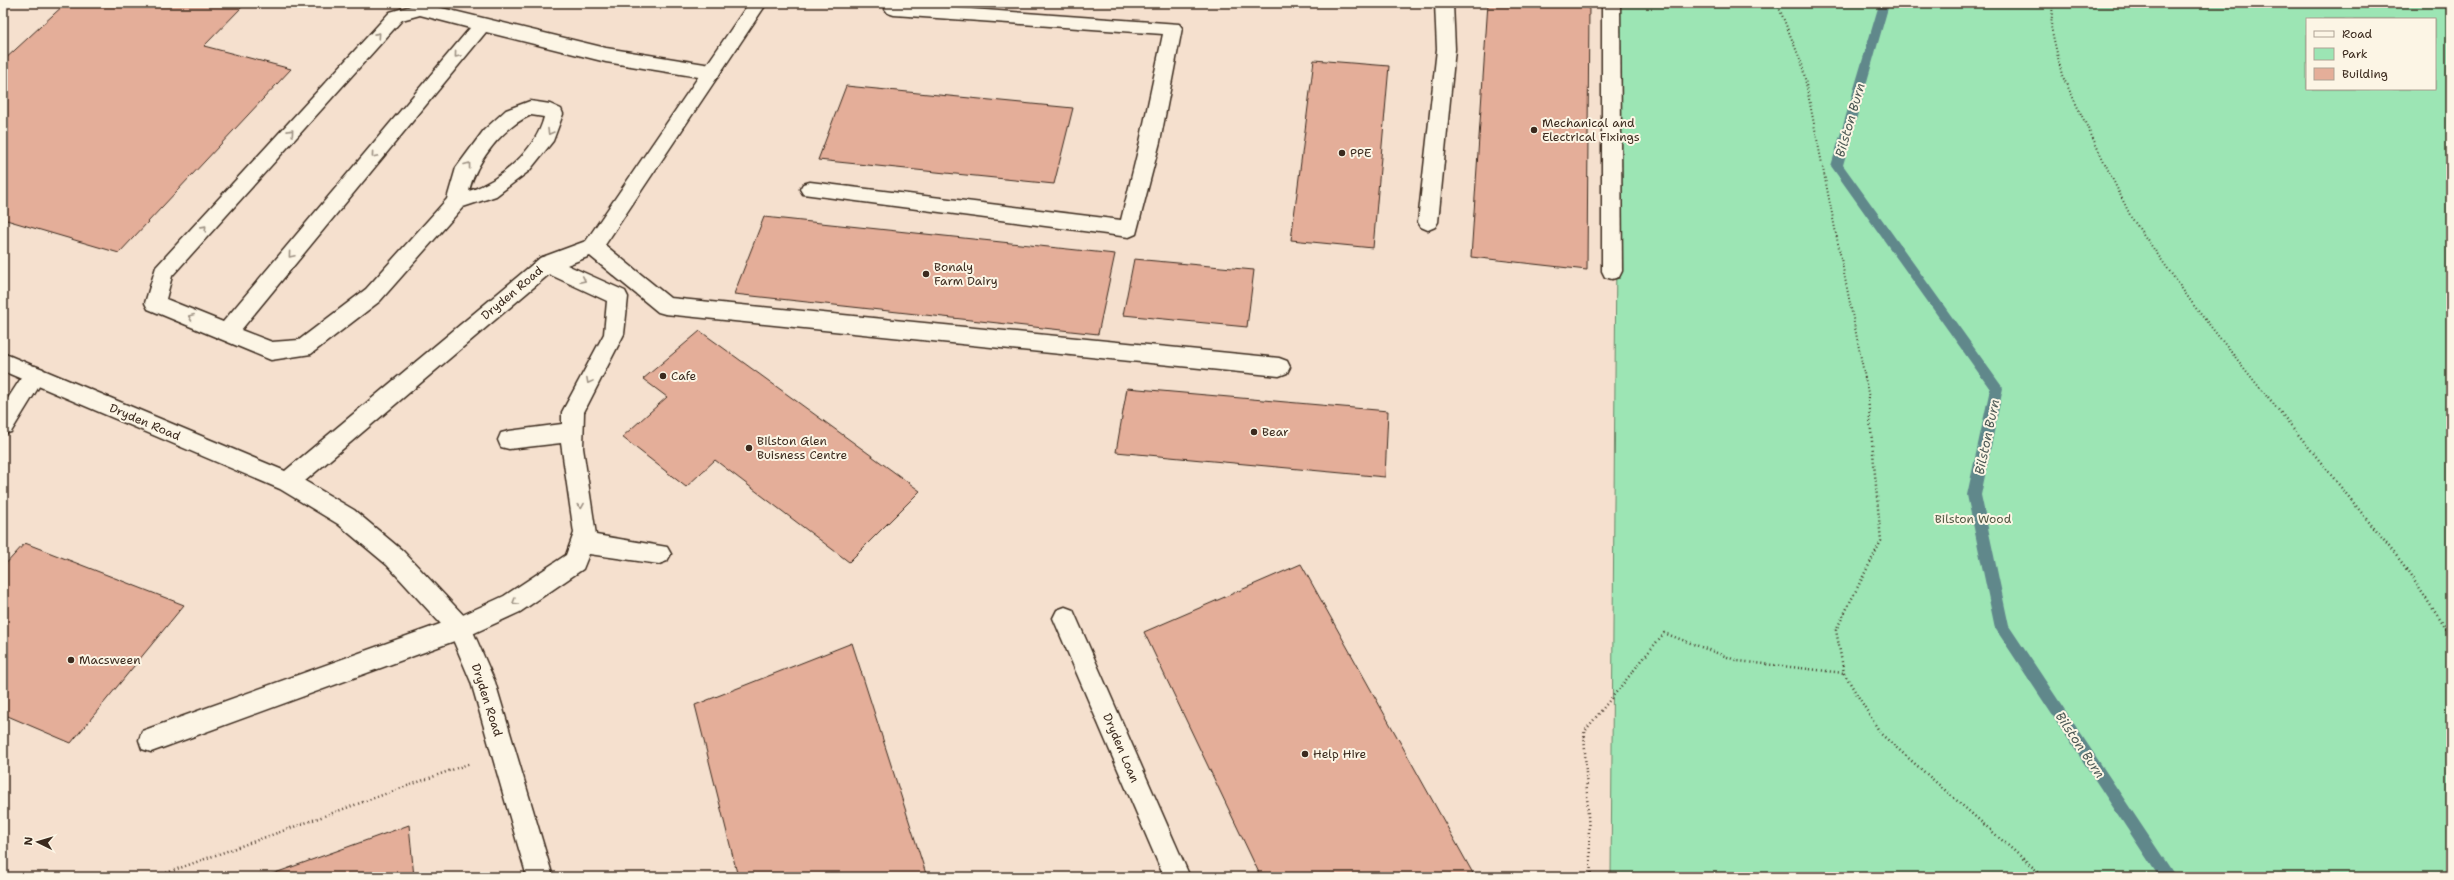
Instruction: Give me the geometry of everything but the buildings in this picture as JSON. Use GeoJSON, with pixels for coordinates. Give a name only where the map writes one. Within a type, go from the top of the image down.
{"type":"FeatureCollection","features":[{"type":"Feature","properties":{"kind":"street"},"geometry":{"type":"LineString","coordinates":[[758,3],[593,247],[665,306],[1279,367]]}},
{"type":"Feature","properties":{"kind":"street"},"geometry":{"type":"LineString","coordinates":[[810,189],[1129,229],[1150,142],[1173,28],[1002,10],[894,9],[896,3]]}},
{"type":"Feature","properties":{"kind":"street"},"geometry":{"type":"LineString","coordinates":[[1428,222],[1446,49],[1444,3]]}},
{"type":"Feature","properties":{"kind":"street"},"geometry":{"type":"LineString","coordinates":[[1611,3],[1612,270]]}},
{"type":"Feature","properties":{"kind":"street"},"geometry":{"type":"LineString","coordinates":[[456,202],[492,189],[518,169],[544,142],[553,126],[554,114],[543,109],[530,108],[513,115],[491,135],[463,173],[456,202],[373,295],[304,348],[271,351],[155,303],[163,273],[396,16],[420,9],[606,55],[711,72]]}},
{"type":"Feature","properties":{"kind":"street"},"geometry":{"type":"LineString","coordinates":[[227,332],[482,25]]}},
{"type":"Feature","properties":{"kind":"street","name":"Dryden Road"},"geometry":{"type":"LineString","coordinates":[[288,482],[547,264],[593,247]]}},
{"type":"Feature","properties":{"kind":"street"},"geometry":{"type":"LineString","coordinates":[[151,740],[460,628],[512,604],[575,562],[585,533],[572,448],[572,412],[614,334],[618,296],[547,264]]}},
{"type":"Feature","properties":{"kind":"street","name":"Dryden Road"},"geometry":{"type":"LineString","coordinates":[[3,362],[288,482],[346,516],[395,558],[460,628],[483,682],[540,877]]}},
{"type":"Feature","properties":{"kind":"street"},"geometry":{"type":"LineString","coordinates":[[3,425],[35,375]]}},
{"type":"Feature","properties":{"kind":"street"},"geometry":{"type":"LineString","coordinates":[[509,440],[572,432]]}},
{"type":"Feature","properties":{"kind":"street"},"geometry":{"type":"LineString","coordinates":[[582,543],[659,554]]}},
{"type":"Feature","properties":{"kind":"street","name":"Dryden Loan"},"geometry":{"type":"LineString","coordinates":[[1065,618],[1177,877]]}},
{"type":"Feature","properties":{"kind":"path"},"geometry":{"type":"LineString","coordinates":[[1777,3],[1802,64],[1870,405],[1881,541],[1836,630],[1844,673],[1881,734],[2044,877]]}},
{"type":"Feature","properties":{"kind":"path"},"geometry":{"type":"LineString","coordinates":[[2052,3],[2051,27],[2062,75],[2132,217],[2195,307],[2403,564],[2451,636]]}},
{"type":"Feature","properties":{"kind":"path"},"geometry":{"type":"LineString","coordinates":[[1591,877],[1584,732],[1664,634],[1738,661],[1844,673]]}},
{"type":"Feature","properties":{"kind":"path"},"geometry":{"type":"LineString","coordinates":[[155,877],[447,772],[503,750]]}},
{"type":"Feature","properties":{"kind":"shaded area"},"geometry":{"type":"Polygon","coordinates":[[[3,3],[1630,3],[1647,877],[3,877],[3,3]]]}},
{"type":"Feature","properties":{"kind":"green space","name":"Bilston Wood"},"geometry":{"type":"Polygon","coordinates":[[[1618,3],[2451,3],[2451,877],[1611,877],[1618,3]]]}},
{"type":"Feature","properties":{"kind":"waterway","name":"Bilston Burn"},"geometry":{"type":"LineString","coordinates":[[1879,3],[1883,8],[1837,166],[1997,388],[1974,495],[2002,628],[2168,877]]}},
{"type":"Feature","properties":{"kind":"place","name":"Mechanical and Electrical Fixings"},"geometry":{"type":"Point","coordinates":[1534,130]}},
{"type":"Feature","properties":{"kind":"place","name":"PPE"},"geometry":{"type":"Point","coordinates":[1342,153]}},
{"type":"Feature","properties":{"kind":"place","name":"Bonaly Farm Dairy"},"geometry":{"type":"Point","coordinates":[926,274]}},
{"type":"Feature","properties":{"kind":"place","name":"Cafe"},"geometry":{"type":"Point","coordinates":[663,376]}},
{"type":"Feature","properties":{"kind":"place","name":"Bear"},"geometry":{"type":"Point","coordinates":[1254,432]}},
{"type":"Feature","properties":{"kind":"place","name":"Bilston Glen Buisness Centre"},"geometry":{"type":"Point","coordinates":[749,448]}},
{"type":"Feature","properties":{"kind":"place","name":"Macsween"},"geometry":{"type":"Point","coordinates":[71,660]}},
{"type":"Feature","properties":{"kind":"place","name":"Help Hire"},"geometry":{"type":"Point","coordinates":[1305,754]}}]}
